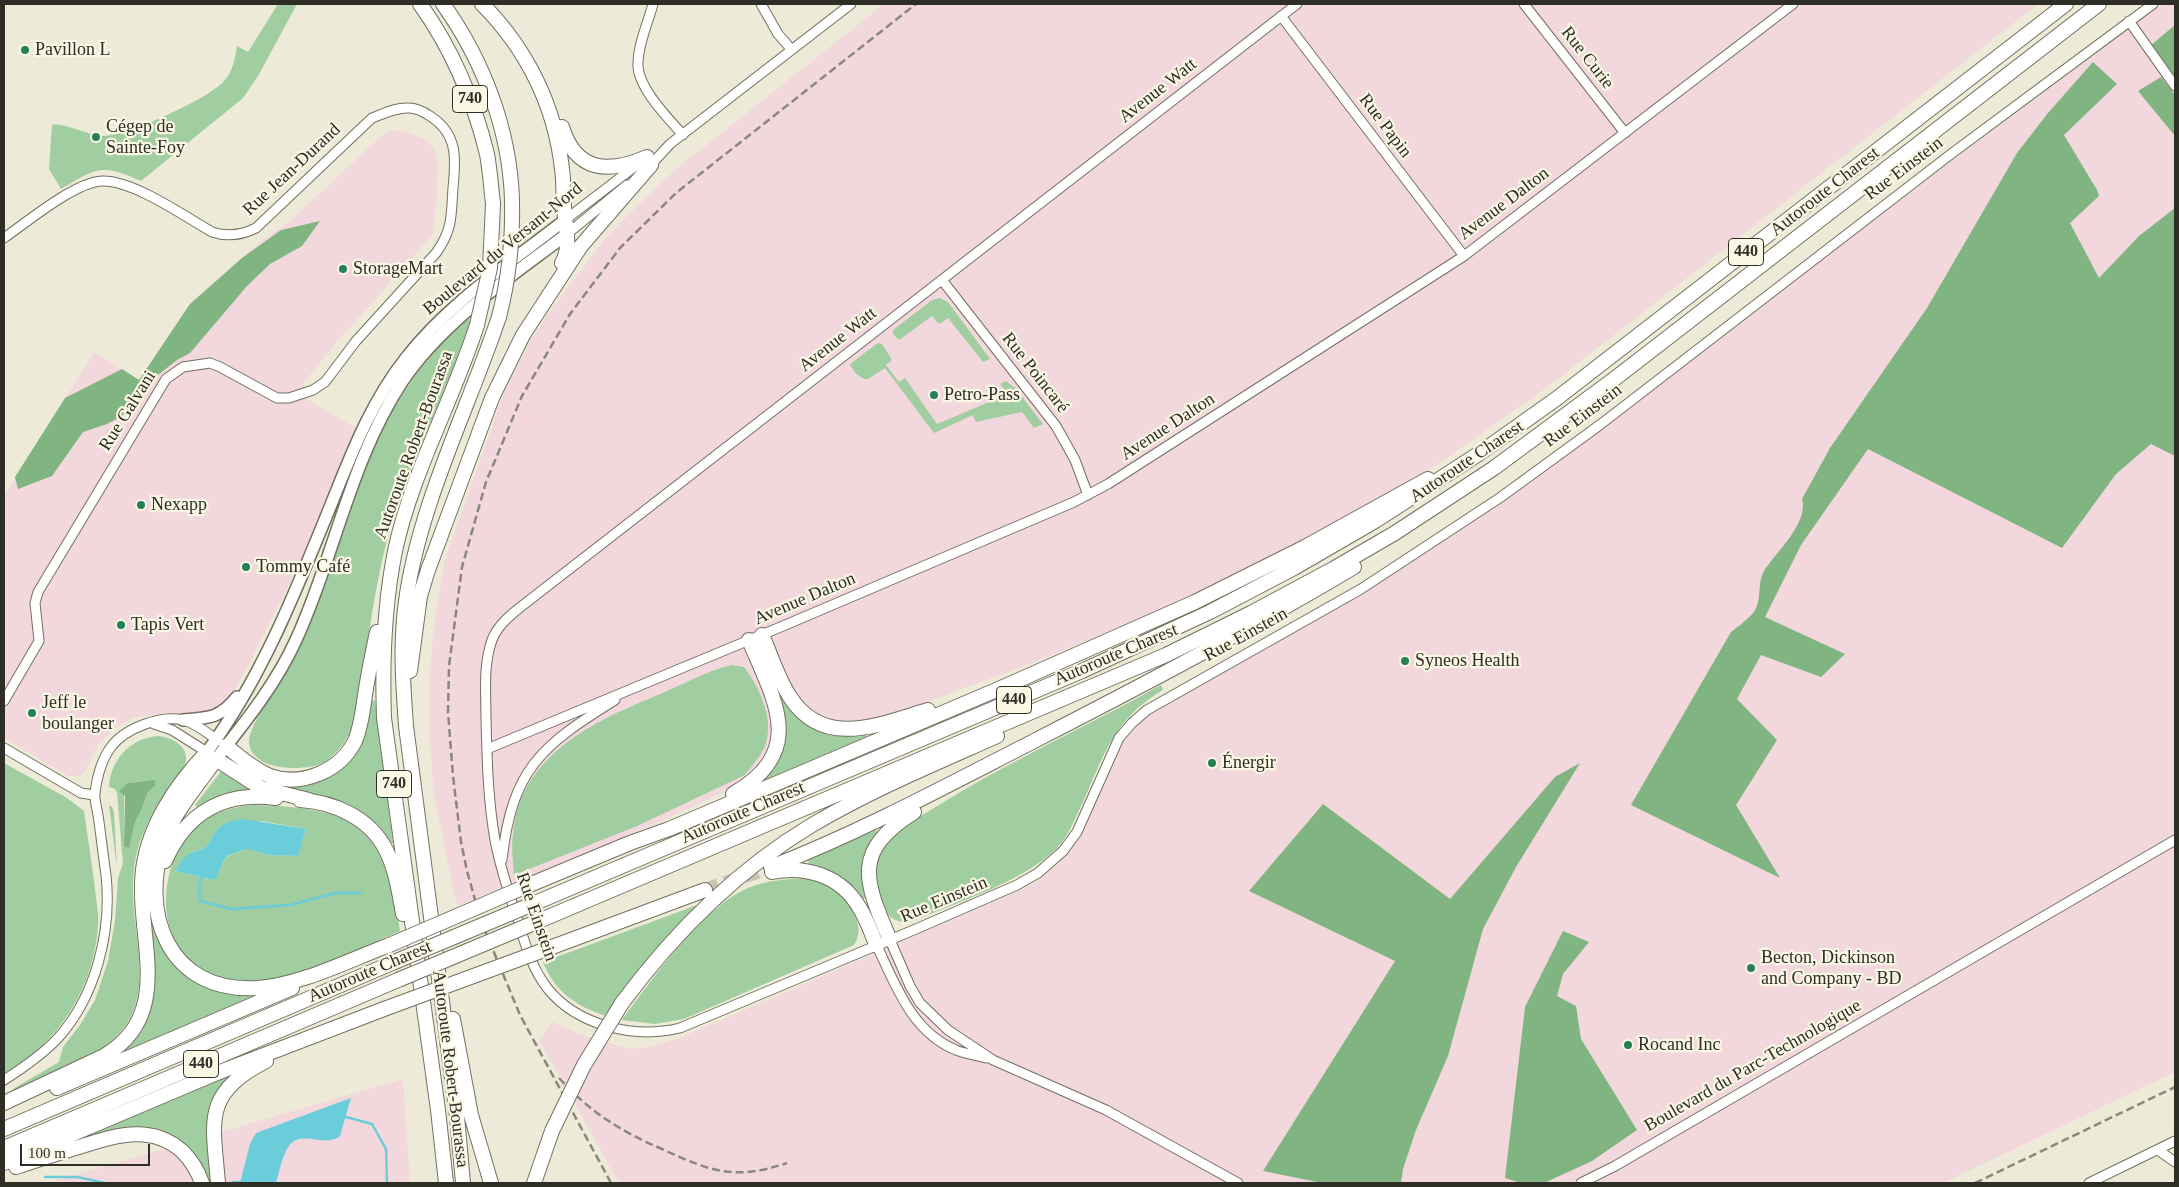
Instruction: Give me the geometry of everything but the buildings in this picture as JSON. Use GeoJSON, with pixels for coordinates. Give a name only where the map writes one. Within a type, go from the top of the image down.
{"type":"FeatureCollection","features":[{"type":"Feature","properties":{"kind":"highway","name":"Autoroute Robert-Bourassa"},"geometry":{"type":"LineString","coordinates":[[420,4],[455,61],[476,114],[487,156],[493,204],[490,268],[477,325],[468,354],[417,482],[395,551],[386,608],[382,663],[384,718],[426,1017],[446,1183]]}},
{"type":"Feature","properties":{"kind":"highway","name":"Autoroute Robert-Bourassa"},"geometry":{"type":"LineString","coordinates":[[443,4],[471,51],[495,106],[508,155],[513,230],[510,262],[499,317],[483,366],[433,496],[413,567],[406,601],[402,662],[406,726],[457,1116],[463,1183]]}},
{"type":"Feature","properties":{"kind":"highway"},"geometry":{"type":"LineString","coordinates":[[482,4],[503,26],[546,85],[567,142],[577,156],[591,164],[605,167],[649,161]]}},
{"type":"Feature","properties":{"kind":"highway"},"geometry":{"type":"LineString","coordinates":[[2010,47],[2055,4]]}},
{"type":"Feature","properties":{"kind":"highway","name":"Autoroute Charest"},"geometry":{"type":"LineString","coordinates":[[4,1129],[1082,671],[1189,622],[1273,580],[1348,537],[1480,453],[1588,375],[2066,4]]}},
{"type":"Feature","properties":{"kind":"highway","name":"Autoroute Charest"},"geometry":{"type":"LineString","coordinates":[[4,1148],[1166,655],[1298,588],[1416,519],[1506,459],[1576,408],[2100,4]]}},
{"type":"Feature","properties":{"kind":"highway"},"geometry":{"type":"LineString","coordinates":[[406,726],[412,652],[420,596],[428,570],[492,398],[566,253],[562,168],[554,124],[541,88],[527,60]]}},
{"type":"Feature","properties":{"kind":"highway"},"geometry":{"type":"LineString","coordinates":[[535,314],[581,246],[649,161]]}},
{"type":"Feature","properties":{"kind":"highway"},"geometry":{"type":"LineString","coordinates":[[4,1111],[522,888],[687,821],[1145,625],[1249,576],[1346,526],[1411,487],[1480,453]]}},
{"type":"Feature","properties":{"kind":"highway"},"geometry":{"type":"LineString","coordinates":[[877,946],[860,908],[850,894],[835,882],[808,870],[771,869],[865,827],[1226,641],[1358,565],[1416,519]]}},
{"type":"Feature","properties":{"kind":"highway"},"geometry":{"type":"LineString","coordinates":[[221,743],[260,771],[289,780],[318,774],[333,766],[346,754],[358,732],[384,597],[395,551]]}},
{"type":"Feature","properties":{"kind":"highway"},"geometry":{"type":"LineString","coordinates":[[762,634],[782,683],[794,704],[816,723],[841,729],[859,729],[898,719],[1047,667]]}},
{"type":"Feature","properties":{"kind":"highway"},"geometry":{"type":"LineString","coordinates":[[630,843],[734,793],[752,782],[768,764],[778,741],[779,717],[773,696],[749,640]]}},
{"type":"Feature","properties":{"kind":"highway"},"geometry":{"type":"LineString","coordinates":[[534,1183],[552,1131],[584,1065],[622,1003],[655,961],[710,903],[765,857],[810,826],[875,791],[1112,684],[1166,655]]}},
{"type":"Feature","properties":{"kind":"highway"},"geometry":{"type":"LineString","coordinates":[[211,755],[261,788],[331,804],[352,815],[375,835],[387,851],[397,884],[426,1017]]}},
{"type":"Feature","properties":{"kind":"highway"},"geometry":{"type":"LineString","coordinates":[[211,755],[171,826],[161,852],[157,880],[157,913],[160,927],[169,948],[178,960],[191,972],[207,980],[225,986],[256,988],[281,984],[387,946]]}},
{"type":"Feature","properties":{"kind":"highway"},"geometry":{"type":"LineString","coordinates":[[4,1103],[104,1056],[118,1047],[134,1028],[145,1006],[148,984],[142,884],[147,850],[162,814],[211,755]]}},
{"type":"Feature","properties":{"kind":"highway"},"geometry":{"type":"LineString","coordinates":[[890,940],[872,898],[869,880],[870,861],[878,843],[902,820],[996,761]]}},
{"type":"Feature","properties":{"kind":"highway"},"geometry":{"type":"LineString","coordinates":[[157,880],[168,855],[182,832],[206,810],[220,803],[245,797],[309,800]]}},
{"type":"Feature","properties":{"kind":"highway"},"geometry":{"type":"LineString","coordinates":[[4,1163],[217,1073],[343,1024],[705,890]]}},
{"type":"Feature","properties":{"kind":"highway"},"geometry":{"type":"LineString","coordinates":[[430,908],[471,1115],[491,1183]]}},
{"type":"Feature","properties":{"kind":"highway"},"geometry":{"type":"LineString","coordinates":[[218,1182],[214,1116],[218,1103],[228,1088],[250,1070],[343,1024]]}},
{"type":"Feature","properties":{"kind":"highway"},"geometry":{"type":"LineString","coordinates":[[4,1171],[117,1136],[145,1134],[160,1138],[180,1150],[192,1162],[202,1183]]}},
{"type":"Feature","properties":{"kind":"main road","name":"Boulevard du Versant-Nord"},"geometry":{"type":"LineString","coordinates":[[221,743],[234,713],[282,621],[357,440],[390,381],[414,348],[447,314],[566,227]]}},
{"type":"Feature","properties":{"kind":"main road","name":"Boulevard du Versant-Nord"},"geometry":{"type":"LineString","coordinates":[[211,755],[265,694],[296,639],[366,446],[403,380],[428,350],[455,323],[566,227]]}},
{"type":"Feature","properties":{"kind":"main road"},"geometry":{"type":"LineString","coordinates":[[183,720],[220,715],[230,707],[254,676]]}},
{"type":"Feature","properties":{"kind":"street"},"geometry":{"type":"LineString","coordinates":[[653,4],[638,57],[638,70],[646,90],[683,134]]}},
{"type":"Feature","properties":{"kind":"street"},"geometry":{"type":"LineString","coordinates":[[761,4],[778,34],[791,49]]}},
{"type":"Feature","properties":{"kind":"street","name":"Boulevard du Versant-Nord"},"geometry":{"type":"LineString","coordinates":[[566,227],[791,49],[851,4]]}},
{"type":"Feature","properties":{"kind":"street","name":"Avenue Watt"},"geometry":{"type":"LineString","coordinates":[[487,749],[485,683],[488,658],[493,637],[505,620],[1297,4]]}},
{"type":"Feature","properties":{"kind":"street","name":"Rue Curie"},"geometry":{"type":"LineString","coordinates":[[1524,4],[1625,133]]}},
{"type":"Feature","properties":{"kind":"street","name":"Avenue Dalton"},"geometry":{"type":"LineString","coordinates":[[487,749],[749,640],[1088,495],[1115,480],[1464,256],[1793,4]]}},
{"type":"Feature","properties":{"kind":"street","name":"Rue Einstein"},"geometry":{"type":"LineString","coordinates":[[487,749],[490,803],[502,868],[530,957],[536,970],[550,991],[570,1008],[584,1017],[626,1030],[654,1032],[689,1025],[1012,888],[1042,870],[1063,851],[1077,832],[1120,738],[1132,723],[1147,710],[1361,589],[1501,497],[1608,418],[1951,154],[2153,4]]}},
{"type":"Feature","properties":{"kind":"street","name":"Rue Papin"},"geometry":{"type":"LineString","coordinates":[[1281,16],[1464,256]]}},
{"type":"Feature","properties":{"kind":"street"},"geometry":{"type":"LineString","coordinates":[[2129,21],[2175,86]]}},
{"type":"Feature","properties":{"kind":"street","name":"Rue Jean-Durand"},"geometry":{"type":"LineString","coordinates":[[4,238],[74,189],[102,181],[132,186],[212,232],[221,235],[244,234],[256,228],[372,118],[391,111],[409,108],[425,113],[438,122],[449,134],[454,150],[451,225],[446,238]]}},
{"type":"Feature","properties":{"kind":"street","name":"Boulevard du Versant-Nord"},"geometry":{"type":"LineString","coordinates":[[566,227],[649,161]]}},
{"type":"Feature","properties":{"kind":"street","name":"Rue Galvani"},"geometry":{"type":"LineString","coordinates":[[4,702],[39,641],[35,604],[38,592],[166,379],[183,367],[210,363],[277,398],[289,398],[320,386],[356,341],[436,253],[446,238]]}},
{"type":"Feature","properties":{"kind":"street","name":"Rue Poincaré"},"geometry":{"type":"LineString","coordinates":[[942,280],[1056,426],[1075,460],[1088,495]]}},
{"type":"Feature","properties":{"kind":"street"},"geometry":{"type":"LineString","coordinates":[[502,868],[507,826],[513,802],[525,778],[539,757],[567,730],[639,686]]}},
{"type":"Feature","properties":{"kind":"street"},"geometry":{"type":"LineString","coordinates":[[4,1080],[36,1059],[58,1038],[80,1007],[96,968],[104,934],[107,901],[104,859],[94,796],[102,766],[110,748],[128,731],[151,723],[174,720],[183,720],[200,728],[221,743]]}},
{"type":"Feature","properties":{"kind":"street"},"geometry":{"type":"LineString","coordinates":[[151,723],[172,730],[211,755]]}},
{"type":"Feature","properties":{"kind":"street"},"geometry":{"type":"LineString","coordinates":[[4,748],[81,793],[94,796]]}},
{"type":"Feature","properties":{"kind":"street","name":"Boulevard du Parc-Technologique"},"geometry":{"type":"LineString","coordinates":[[1580,1183],[1623,1161],[2175,840]]}},
{"type":"Feature","properties":{"kind":"street"},"geometry":{"type":"LineString","coordinates":[[890,940],[910,986],[926,1010],[948,1030],[993,1060]]}},
{"type":"Feature","properties":{"kind":"street"},"geometry":{"type":"LineString","coordinates":[[877,946],[905,1004],[922,1026],[951,1048],[993,1060],[1106,1110],[1238,1183]]}},
{"type":"Feature","properties":{"kind":"street"},"geometry":{"type":"LineString","coordinates":[[2089,1183],[2175,1142]]}},
{"type":"Feature","properties":{"kind":"street"},"geometry":{"type":"LineString","coordinates":[[2158,1150],[2175,1162]]}},
{"type":"Feature","properties":{"kind":"shaded area"},"geometry":{"type":"Polygon","coordinates":[[[884,4],[2038,4],[1546,388],[1441,462],[1344,521],[1162,609],[1030,664],[902,711],[855,723],[836,722],[812,710],[798,696],[792,685],[766,694],[774,736],[762,764],[740,783],[634,833],[457,906],[434,795],[432,771],[429,684],[435,616],[445,560],[503,395],[532,338],[551,310],[604,240],[629,214],[675,170],[884,4]]]}},
{"type":"Feature","properties":{"kind":"shaded area"},"geometry":{"type":"Polygon","coordinates":[[[2157,4],[2175,4],[2175,1072],[1943,1183],[619,1183],[539,1040],[553,1022],[579,1034],[629,1049],[650,1047],[682,1037],[1030,886],[1064,858],[1074,844],[1119,746],[1143,719],[1164,704],[1340,606],[1458,531],[1538,475],[2157,4]]]}},
{"type":"Feature","properties":{"kind":"shaded area"},"geometry":{"type":"Polygon","coordinates":[[[396,130],[428,140],[435,151],[438,163],[433,234],[329,351],[303,384],[308,400],[356,428],[294,575],[247,668],[226,702],[214,710],[201,714],[158,714],[133,718],[112,730],[98,745],[85,772],[79,776],[68,776],[4,738],[4,496],[94,353],[139,380],[190,304],[261,241],[287,224],[376,141],[386,133],[396,130]]]}},
{"type":"Feature","properties":{"kind":"shaded area"},"geometry":{"type":"Polygon","coordinates":[[[403,1079],[410,1183],[48,1183],[218,1133],[403,1079]]]}},
{"type":"Feature","properties":{"kind":"green space"},"geometry":{"type":"Polygon","coordinates":[[[278,4],[297,4],[258,76],[243,98],[141,181],[117,172],[100,170],[91,172],[61,189],[49,169],[52,125],[61,125],[103,136],[114,134],[147,123],[202,97],[215,89],[227,77],[232,69],[237,46],[248,52],[278,4]]]}},
{"type":"Feature","properties":{"kind":"green space"},"geometry":{"type":"Polygon","coordinates":[[[2175,25],[2175,82],[2150,46],[2175,25]]]}},
{"type":"Feature","properties":{"kind":"green space"},"geometry":{"type":"Polygon","coordinates":[[[2093,62],[2117,84],[2064,135],[2099,196],[2070,223],[2099,278],[2139,236],[2175,208],[2175,456],[2151,444],[2116,474],[2062,548],[1868,449],[1801,545],[1765,617],[1845,654],[1821,677],[1761,655],[1737,699],[1777,740],[1736,805],[1780,878],[1631,805],[1731,632],[1754,612],[1758,603],[1762,575],[1790,537],[1801,518],[1802,499],[1830,448],[1927,308],[2017,153],[2048,113],[2093,62]]]}},
{"type":"Feature","properties":{"kind":"green space"},"geometry":{"type":"Polygon","coordinates":[[[2161,77],[2175,95],[2175,136],[2138,91],[2161,77]]]}},
{"type":"Feature","properties":{"kind":"green space"},"geometry":{"type":"Polygon","coordinates":[[[320,221],[302,246],[270,264],[247,286],[190,353],[177,360],[154,378],[133,410],[107,424],[83,432],[52,476],[18,489],[15,477],[65,398],[122,369],[139,380],[190,304],[242,258],[281,230],[320,221]]]}},
{"type":"Feature","properties":{"kind":"green space"},"geometry":{"type":"Polygon","coordinates":[[[940,298],[948,302],[990,359],[983,362],[948,318],[939,324],[932,316],[899,340],[893,334],[893,330],[932,300],[940,298]]]}},
{"type":"Feature","properties":{"kind":"green space"},"geometry":{"type":"Polygon","coordinates":[[[469,319],[462,346],[394,516],[380,568],[352,729],[340,748],[323,763],[303,768],[279,767],[267,764],[251,751],[249,741],[251,732],[263,707],[296,655],[305,636],[365,469],[396,405],[416,375],[440,346],[469,319]]]}},
{"type":"Feature","properties":{"kind":"green space"},"geometry":{"type":"Polygon","coordinates":[[[878,343],[882,344],[892,360],[886,365],[899,382],[905,378],[937,424],[1001,397],[1004,389],[1000,384],[1006,381],[1016,389],[1043,424],[1034,428],[1022,412],[976,422],[973,415],[934,433],[885,368],[868,379],[860,376],[853,370],[850,364],[878,343]]]}},
{"type":"Feature","properties":{"kind":"green space"},"geometry":{"type":"Polygon","coordinates":[[[732,665],[744,667],[750,675],[760,694],[767,715],[768,736],[765,746],[745,775],[637,826],[514,875],[512,839],[519,806],[530,783],[545,762],[564,745],[609,717],[703,674],[732,665]]]}},
{"type":"Feature","properties":{"kind":"green space"},"geometry":{"type":"Polygon","coordinates":[[[1161,685],[1163,690],[1147,701],[1122,725],[1105,753],[1068,832],[1057,848],[1043,860],[1007,882],[908,923],[895,920],[888,914],[877,888],[875,875],[879,855],[885,843],[895,833],[990,775],[1161,685]]]}},
{"type":"Feature","properties":{"kind":"green space"},"geometry":{"type":"Polygon","coordinates":[[[779,692],[795,713],[815,727],[839,734],[866,733],[867,737],[765,780],[764,778],[778,746],[783,727],[783,717],[777,693],[779,692]]]}},
{"type":"Feature","properties":{"kind":"green space"},"geometry":{"type":"Polygon","coordinates":[[[371,700],[375,701],[393,843],[388,844],[359,811],[344,802],[319,795],[268,787],[242,768],[294,786],[362,741],[366,730],[371,700]]]}},
{"type":"Feature","properties":{"kind":"green space"},"geometry":{"type":"Polygon","coordinates":[[[157,736],[169,738],[183,748],[186,759],[185,766],[154,811],[148,823],[138,848],[135,862],[133,887],[139,985],[135,1008],[124,1028],[104,1047],[14,1092],[13,1089],[59,1062],[63,1047],[80,1025],[95,1000],[108,961],[115,921],[118,878],[123,863],[117,793],[115,789],[109,787],[110,777],[123,752],[138,741],[157,736]],[[155,781],[132,782],[124,794],[124,846],[129,849],[135,822],[148,792],[155,786],[155,781]]]}},
{"type":"Feature","properties":{"kind":"green space"},"geometry":{"type":"Polygon","coordinates":[[[4,763],[67,798],[84,811],[98,925],[90,970],[70,1011],[57,1030],[41,1047],[4,1073],[4,763]]]}},
{"type":"Feature","properties":{"kind":"green space"},"geometry":{"type":"Polygon","coordinates":[[[1580,763],[1516,867],[1483,929],[1448,1056],[1416,1130],[1403,1169],[1401,1183],[1322,1183],[1263,1171],[1395,961],[1249,891],[1323,804],[1450,899],[1555,777],[1580,763]]]}},
{"type":"Feature","properties":{"kind":"green space"},"geometry":{"type":"Polygon","coordinates":[[[222,770],[249,787],[248,792],[199,808],[195,805],[222,770]]]}},
{"type":"Feature","properties":{"kind":"green space"},"geometry":{"type":"Polygon","coordinates":[[[155,780],[155,786],[148,792],[135,822],[129,849],[124,846],[125,796],[119,791],[128,783],[155,780]]]}},
{"type":"Feature","properties":{"kind":"green space"},"geometry":{"type":"Polygon","coordinates":[[[109,805],[114,812],[117,868],[109,805]]]}},
{"type":"Feature","properties":{"kind":"green space"},"geometry":{"type":"Polygon","coordinates":[[[252,805],[323,812],[356,825],[369,836],[380,850],[388,869],[400,931],[329,963],[291,976],[272,980],[255,982],[232,981],[212,975],[196,966],[182,952],[173,936],[167,918],[166,897],[171,867],[185,839],[207,818],[232,808],[252,805]],[[261,821],[218,828],[205,848],[190,853],[175,871],[214,880],[223,861],[230,855],[246,849],[269,855],[298,856],[306,829],[261,821]]]}},
{"type":"Feature","properties":{"kind":"green space"},"geometry":{"type":"Polygon","coordinates":[[[876,830],[878,834],[867,897],[863,899],[852,886],[833,872],[809,864],[808,860],[876,830]]]}},
{"type":"Feature","properties":{"kind":"green space"},"geometry":{"type":"Polygon","coordinates":[[[808,878],[833,888],[851,906],[858,922],[859,930],[858,938],[854,945],[684,1019],[655,1024],[622,1020],[679,946],[731,897],[763,883],[785,879],[808,878]]]}},
{"type":"Feature","properties":{"kind":"green space"},"geometry":{"type":"Polygon","coordinates":[[[700,904],[607,1016],[596,1013],[568,997],[554,982],[543,962],[700,904]]]}},
{"type":"Feature","properties":{"kind":"green space"},"geometry":{"type":"Polygon","coordinates":[[[152,922],[166,954],[187,977],[200,985],[215,990],[232,994],[250,995],[251,999],[119,1056],[117,1053],[139,1030],[149,923],[152,922]]]}},
{"type":"Feature","properties":{"kind":"green space"},"geometry":{"type":"Polygon","coordinates":[[[1563,931],[1589,942],[1563,974],[1557,996],[1576,1006],[1581,1039],[1637,1130],[1592,1161],[1544,1183],[1521,1183],[1505,1178],[1525,1007],[1563,931]]]}},
{"type":"Feature","properties":{"kind":"green space"},"geometry":{"type":"Polygon","coordinates":[[[226,1077],[228,1081],[222,1086],[214,1183],[208,1183],[172,1137],[96,1136],[94,1132],[226,1077]]]}},
{"type":"Feature","properties":{"kind":"water"},"geometry":{"type":"Polygon","coordinates":[[[244,819],[306,829],[298,856],[269,855],[246,849],[229,855],[223,861],[214,880],[175,871],[182,860],[190,853],[205,848],[218,828],[228,822],[244,819]]]}},
{"type":"Feature","properties":{"kind":"water"},"geometry":{"type":"Polygon","coordinates":[[[351,1098],[340,1136],[333,1140],[296,1140],[285,1153],[276,1183],[240,1183],[250,1144],[256,1133],[351,1098]]]}},
{"type":"Feature","properties":{"kind":"waterway"},"geometry":{"type":"LineString","coordinates":[[202,876],[199,888],[200,901],[231,909],[290,905],[336,893],[361,893]]}},
{"type":"Feature","properties":{"kind":"waterway"},"geometry":{"type":"LineString","coordinates":[[343,1118],[346,1117],[372,1124],[386,1149],[387,1183]]}},
{"type":"Feature","properties":{"kind":"waterway"},"geometry":{"type":"LineString","coordinates":[[45,1177],[77,1177],[105,1183]]}},
{"type":"Feature","properties":{"kind":"waterway"},"geometry":{"type":"LineString","coordinates":[[233,1182],[242,1182]]}},
{"type":"Feature","properties":{"kind":"tunnel"},"geometry":{"type":"LineString","coordinates":[[705,890],[771,867]]}},
{"type":"Feature","properties":{"kind":"railway"},"geometry":{"type":"LineString","coordinates":[[611,1183],[520,1015],[481,921],[467,871],[461,842],[453,776],[448,712],[449,666],[462,567],[486,482],[522,396],[570,314],[620,248],[676,193],[916,4]]}},
{"type":"Feature","properties":{"kind":"railway"},"geometry":{"type":"LineString","coordinates":[[559,1078],[582,1101],[606,1120],[647,1142],[694,1163],[723,1171],[737,1172],[752,1172],[787,1163]]}},
{"type":"Feature","properties":{"kind":"railway"},"geometry":{"type":"LineString","coordinates":[[1975,1183],[2175,1087]]}},
{"type":"Feature","properties":{"kind":"place","name":"Pavillon L"},"geometry":{"type":"Point","coordinates":[25,50]}},
{"type":"Feature","properties":{"kind":"place","name":"Cégep de Sainte-Foy"},"geometry":{"type":"Point","coordinates":[96,137]}},
{"type":"Feature","properties":{"kind":"place","name":"StorageMart"},"geometry":{"type":"Point","coordinates":[343,269]}},
{"type":"Feature","properties":{"kind":"place","name":"Petro-Pass"},"geometry":{"type":"Point","coordinates":[934,395]}},
{"type":"Feature","properties":{"kind":"place","name":"Nexapp"},"geometry":{"type":"Point","coordinates":[141,505]}},
{"type":"Feature","properties":{"kind":"place","name":"Tommy Café"},"geometry":{"type":"Point","coordinates":[246,567]}},
{"type":"Feature","properties":{"kind":"place","name":"Tapis Vert"},"geometry":{"type":"Point","coordinates":[121,625]}},
{"type":"Feature","properties":{"kind":"place","name":"Syneos Health"},"geometry":{"type":"Point","coordinates":[1405,661]}},
{"type":"Feature","properties":{"kind":"place","name":"Jeff le boulanger"},"geometry":{"type":"Point","coordinates":[32,713]}},
{"type":"Feature","properties":{"kind":"place","name":"Énergir"},"geometry":{"type":"Point","coordinates":[1212,763]}},
{"type":"Feature","properties":{"kind":"place","name":"Becton, Dickinson and Company - BD"},"geometry":{"type":"Point","coordinates":[1751,968]}},
{"type":"Feature","properties":{"kind":"place","name":"Rocand Inc"},"geometry":{"type":"Point","coordinates":[1628,1045]}}]}
